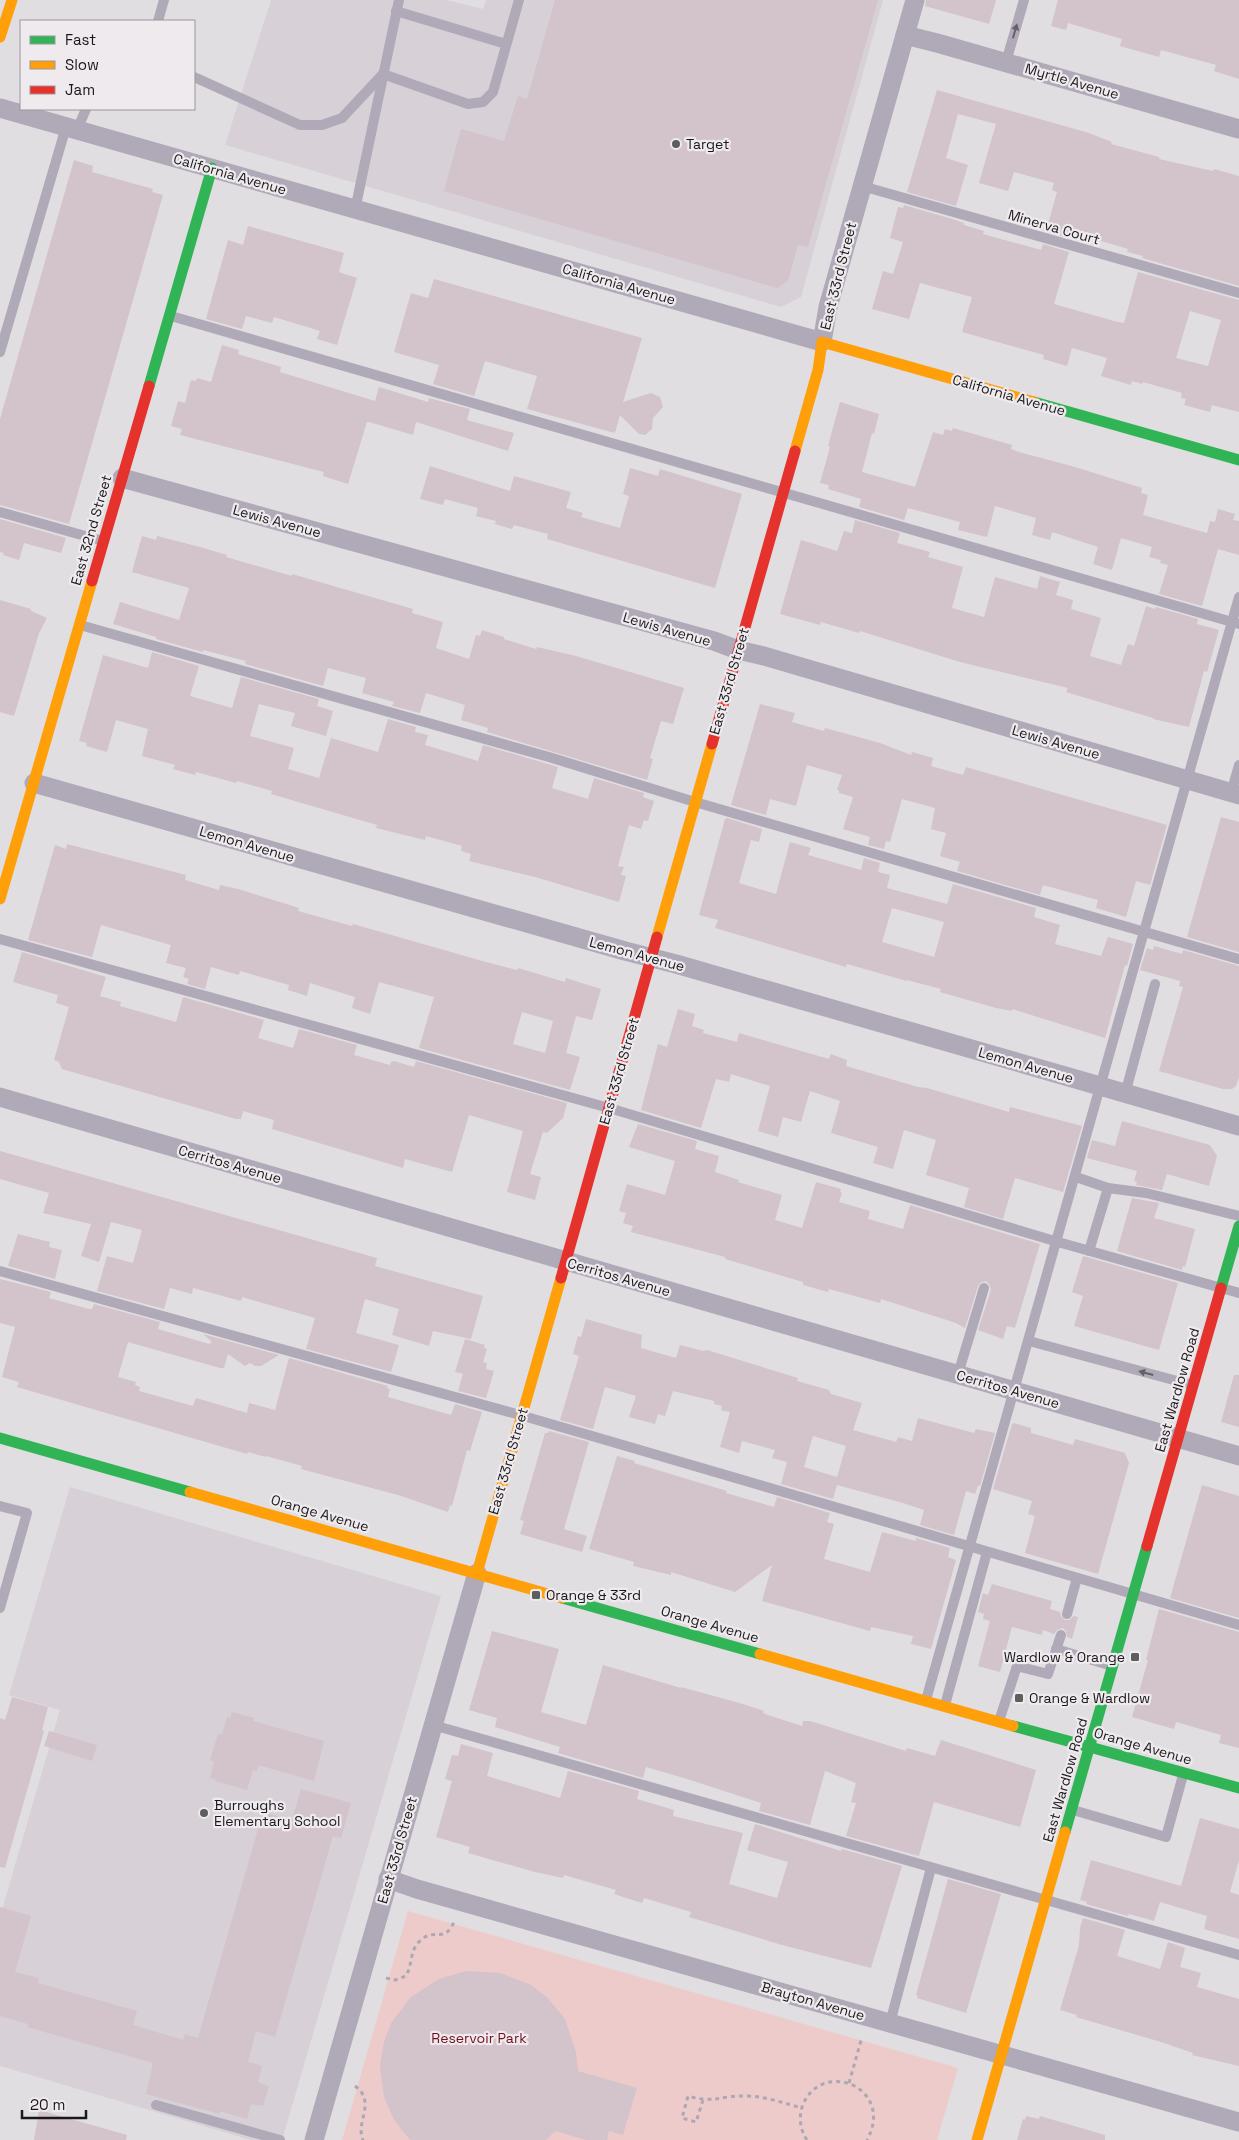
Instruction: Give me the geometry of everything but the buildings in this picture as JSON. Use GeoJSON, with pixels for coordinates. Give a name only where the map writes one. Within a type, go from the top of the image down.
{"type":"FeatureCollection","features":[{"type":"Feature","properties":{"kind":"main road"},"geometry":{"type":"LineString","coordinates":[[0,37],[12,0]]}},
{"type":"Feature","properties":{"kind":"main road","name":"East 32nd Street"},"geometry":{"type":"LineString","coordinates":[[0,899],[212,168]]}},
{"type":"Feature","properties":{"kind":"main road","name":"California Avenue"},"geometry":{"type":"LineString","coordinates":[[822,342],[1239,460]]}},
{"type":"Feature","properties":{"kind":"main road","name":"East 33rd Street"},"geometry":{"type":"LineString","coordinates":[[477,1572],[520,1415],[566,1262],[784,493],[818,370],[822,342]]}},
{"type":"Feature","properties":{"kind":"main road","name":"East Wardlow Road"},"geometry":{"type":"LineString","coordinates":[[976,2140],[1239,1226]]}},
{"type":"Feature","properties":{"kind":"main road","name":"Orange Avenue"},"geometry":{"type":"LineString","coordinates":[[0,1438],[477,1572],[999,1722],[1239,1788]]}},
{"type":"Feature","properties":{"kind":"street","name":"East 33rd Street"},"geometry":{"type":"LineString","coordinates":[[822,342],[828,307],[915,0]]}},
{"type":"Feature","properties":{"kind":"street","name":"Myrtle Avenue"},"geometry":{"type":"LineString","coordinates":[[905,35],[1239,128]]}},
{"type":"Feature","properties":{"kind":"street","name":"California Avenue"},"geometry":{"type":"LineString","coordinates":[[0,108],[822,342]]}},
{"type":"Feature","properties":{"kind":"street","name":"Lewis Avenue"},"geometry":{"type":"LineString","coordinates":[[122,478],[714,641],[738,650],[1235,794]]}},
{"type":"Feature","properties":{"kind":"street","name":"Lemon Avenue"},"geometry":{"type":"LineString","coordinates":[[34,783],[1239,1126]]}},
{"type":"Feature","properties":{"kind":"street","name":"Cerritos Avenue"},"geometry":{"type":"LineString","coordinates":[[0,1097],[1239,1456]]}},
{"type":"Feature","properties":{"kind":"street","name":"East 33rd Street"},"geometry":{"type":"LineString","coordinates":[[314,2140],[477,1572]]}},
{"type":"Feature","properties":{"kind":"street","name":"Brayton Avenue"},"geometry":{"type":"LineString","coordinates":[[388,1879],[412,1888],[1239,2122]]}},
{"type":"Feature","properties":{"kind":"lane"},"geometry":{"type":"LineString","coordinates":[[158,20],[164,0]]}},
{"type":"Feature","properties":{"kind":"lane"},"geometry":{"type":"LineString","coordinates":[[355,210],[399,0]]}},
{"type":"Feature","properties":{"kind":"lane"},"geometry":{"type":"LineString","coordinates":[[383,74],[468,104],[483,102],[493,92],[519,0]]}},
{"type":"Feature","properties":{"kind":"lane"},"geometry":{"type":"LineString","coordinates":[[1006,62],[1024,0]]}},
{"type":"Feature","properties":{"kind":"lane"},"geometry":{"type":"LineString","coordinates":[[396,11],[506,44]]}},
{"type":"Feature","properties":{"kind":"lane"},"geometry":{"type":"LineString","coordinates":[[195,77],[300,125],[322,125],[342,118],[383,74]]}},
{"type":"Feature","properties":{"kind":"lane"},"geometry":{"type":"LineString","coordinates":[[0,352],[72,129],[85,110]]}},
{"type":"Feature","properties":{"kind":"lane","name":"Minerva Court"},"geometry":{"type":"LineString","coordinates":[[862,186],[1239,294]]}},
{"type":"Feature","properties":{"kind":"lane"},"geometry":{"type":"LineString","coordinates":[[169,315],[1235,623]]}},
{"type":"Feature","properties":{"kind":"lane"},"geometry":{"type":"LineString","coordinates":[[0,512],[104,541]]}},
{"type":"Feature","properties":{"kind":"lane"},"geometry":{"type":"LineString","coordinates":[[926,1701],[969,1546],[1058,1242],[1186,780],[1235,623],[1239,597]]}},
{"type":"Feature","properties":{"kind":"lane"},"geometry":{"type":"LineString","coordinates":[[80,624],[549,757],[695,802],[1238,959]]}},
{"type":"Feature","properties":{"kind":"lane"},"geometry":{"type":"LineString","coordinates":[[1235,794],[1239,765]]}},
{"type":"Feature","properties":{"kind":"lane"},"geometry":{"type":"LineString","coordinates":[[0,939],[609,1108],[1058,1242],[1239,1293]]}},
{"type":"Feature","properties":{"kind":"lane"},"geometry":{"type":"LineString","coordinates":[[1125,1094],[1155,984]]}},
{"type":"Feature","properties":{"kind":"lane"},"geometry":{"type":"LineString","coordinates":[[1076,1177],[1108,1188],[1146,1192],[1239,1216]]}},
{"type":"Feature","properties":{"kind":"lane"},"geometry":{"type":"LineString","coordinates":[[1089,1251],[1108,1188]]}},
{"type":"Feature","properties":{"kind":"lane"},"geometry":{"type":"LineString","coordinates":[[0,1271],[520,1415],[1239,1625]]}},
{"type":"Feature","properties":{"kind":"lane"},"geometry":{"type":"LineString","coordinates":[[958,1374],[984,1288]]}},
{"type":"Feature","properties":{"kind":"lane"},"geometry":{"type":"LineString","coordinates":[[1029,1341],[1194,1386]]}},
{"type":"Feature","properties":{"kind":"lane"},"geometry":{"type":"LineString","coordinates":[[0,1506],[27,1513],[0,1608]]}},
{"type":"Feature","properties":{"kind":"lane"},"geometry":{"type":"LineString","coordinates":[[945,1706],[987,1552]]}},
{"type":"Feature","properties":{"kind":"lane"},"geometry":{"type":"LineString","coordinates":[[1067,1614],[1077,1578]]}},
{"type":"Feature","properties":{"kind":"lane"},"geometry":{"type":"LineString","coordinates":[[999,1722],[1017,1666],[1048,1674],[1061,1635]]}},
{"type":"Feature","properties":{"kind":"lane"},"geometry":{"type":"LineString","coordinates":[[1056,1649],[1113,1666]]}},
{"type":"Feature","properties":{"kind":"lane"},"geometry":{"type":"LineString","coordinates":[[433,1725],[1239,1955]]}},
{"type":"Feature","properties":{"kind":"lane"},"geometry":{"type":"LineString","coordinates":[[1072,1810],[1166,1837],[1184,1773]]}},
{"type":"Feature","properties":{"kind":"lane"},"geometry":{"type":"LineString","coordinates":[[890,2023],[931,1868]]}},
{"type":"Feature","properties":{"kind":"lane"},"geometry":{"type":"LineString","coordinates":[[156,2105],[280,2140]]}},
{"type":"Feature","properties":{"kind":"path"},"geometry":{"type":"LineString","coordinates":[[386,1978],[395,1980],[406,1976],[415,1946],[426,1936],[446,1934],[451,1929],[455,1919]]}},
{"type":"Feature","properties":{"kind":"path"},"geometry":{"type":"LineString","coordinates":[[849,2083],[862,2037]]}},
{"type":"Feature","properties":{"kind":"path"},"geometry":{"type":"LineString","coordinates":[[807,2140],[801,2126],[802,2108],[805,2100],[813,2090],[824,2084],[836,2081],[849,2083],[859,2088],[868,2097],[873,2107],[875,2119],[868,2140]]}},
{"type":"Feature","properties":{"kind":"path"},"geometry":{"type":"LineString","coordinates":[[355,2086],[362,2091],[365,2104],[361,2135],[363,2140]]}},
{"type":"Feature","properties":{"kind":"path"},"geometry":{"type":"LineString","coordinates":[[703,2100],[696,2122],[682,2118],[688,2096],[703,2100],[753,2096],[802,2108]]}},
{"type":"Feature","properties":{"kind":"shaded area","name":"Target"},"geometry":{"type":"Polygon","coordinates":[[[271,0],[446,0],[483,9],[486,0],[883,0],[801,297],[781,307],[225,145],[271,0]]]}},
{"type":"Feature","properties":{"kind":"shaded area","name":"Burroughs Elementary School"},"geometry":{"type":"Polygon","coordinates":[[[70,1487],[441,1596],[282,2140],[251,2140],[0,2066],[0,1917],[60,1710],[9,1695],[70,1487]]]}},
{"type":"Feature","properties":{"kind":"green space","name":"Reservoir Park"},"geometry":{"type":"Polygon","coordinates":[[[408,1911],[958,2068],[937,2140],[342,2140],[408,1911]]]}},
{"type":"Feature","properties":{"kind":"traffic: fast"},"geometry":{"type":"LineString","coordinates":[[149,386],[212,168]]}},
{"type":"Feature","properties":{"kind":"traffic: fast"},"geometry":{"type":"LineString","coordinates":[[1034,402],[1239,460]]}},
{"type":"Feature","properties":{"kind":"traffic: fast"},"geometry":{"type":"LineString","coordinates":[[1221,1288],[1239,1226]]}},
{"type":"Feature","properties":{"kind":"traffic: fast"},"geometry":{"type":"LineString","coordinates":[[0,1438],[190,1492]]}},
{"type":"Feature","properties":{"kind":"traffic: fast"},"geometry":{"type":"LineString","coordinates":[[1065,1832],[1147,1546]]}},
{"type":"Feature","properties":{"kind":"traffic: fast"},"geometry":{"type":"LineString","coordinates":[[562,1598],[760,1654]]}},
{"type":"Feature","properties":{"kind":"traffic: fast"},"geometry":{"type":"LineString","coordinates":[[1013,1726],[1239,1788]]}},
{"type":"Feature","properties":{"kind":"traffic: slow"},"geometry":{"type":"LineString","coordinates":[[0,37],[12,0]]}},
{"type":"Feature","properties":{"kind":"traffic: slow"},"geometry":{"type":"LineString","coordinates":[[795,451],[818,370],[822,342],[1034,402]]}},
{"type":"Feature","properties":{"kind":"traffic: slow"},"geometry":{"type":"LineString","coordinates":[[0,899],[92,581]]}},
{"type":"Feature","properties":{"kind":"traffic: slow"},"geometry":{"type":"LineString","coordinates":[[657,937],[712,744]]}},
{"type":"Feature","properties":{"kind":"traffic: slow"},"geometry":{"type":"LineString","coordinates":[[477,1573],[561,1278]]}},
{"type":"Feature","properties":{"kind":"traffic: slow"},"geometry":{"type":"LineString","coordinates":[[190,1492],[562,1598]]}},
{"type":"Feature","properties":{"kind":"traffic: slow"},"geometry":{"type":"LineString","coordinates":[[760,1654],[1013,1726]]}},
{"type":"Feature","properties":{"kind":"traffic: slow"},"geometry":{"type":"LineString","coordinates":[[977,2140],[1065,1832]]}},
{"type":"Feature","properties":{"kind":"traffic: jam"},"geometry":{"type":"LineString","coordinates":[[92,581],[149,386]]}},
{"type":"Feature","properties":{"kind":"traffic: jam"},"geometry":{"type":"LineString","coordinates":[[712,744],[795,451]]}},
{"type":"Feature","properties":{"kind":"traffic: jam"},"geometry":{"type":"LineString","coordinates":[[561,1278],[657,937]]}},
{"type":"Feature","properties":{"kind":"traffic: jam"},"geometry":{"type":"LineString","coordinates":[[1147,1546],[1221,1288]]}},
{"type":"Feature","properties":{"kind":"place","name":"Target"},"geometry":{"type":"Point","coordinates":[676,144]}},
{"type":"Feature","properties":{"kind":"place","name":"Orange & 33rd"},"geometry":{"type":"Point","coordinates":[536,1595]}},
{"type":"Feature","properties":{"kind":"place","name":"Wardlow & Orange"},"geometry":{"type":"Point","coordinates":[1135,1657]}},
{"type":"Feature","properties":{"kind":"place","name":"Orange & Wardlow"},"geometry":{"type":"Point","coordinates":[1019,1698]}},
{"type":"Feature","properties":{"kind":"place","name":"Burroughs Elementary School"},"geometry":{"type":"Point","coordinates":[204,1813]}}]}
